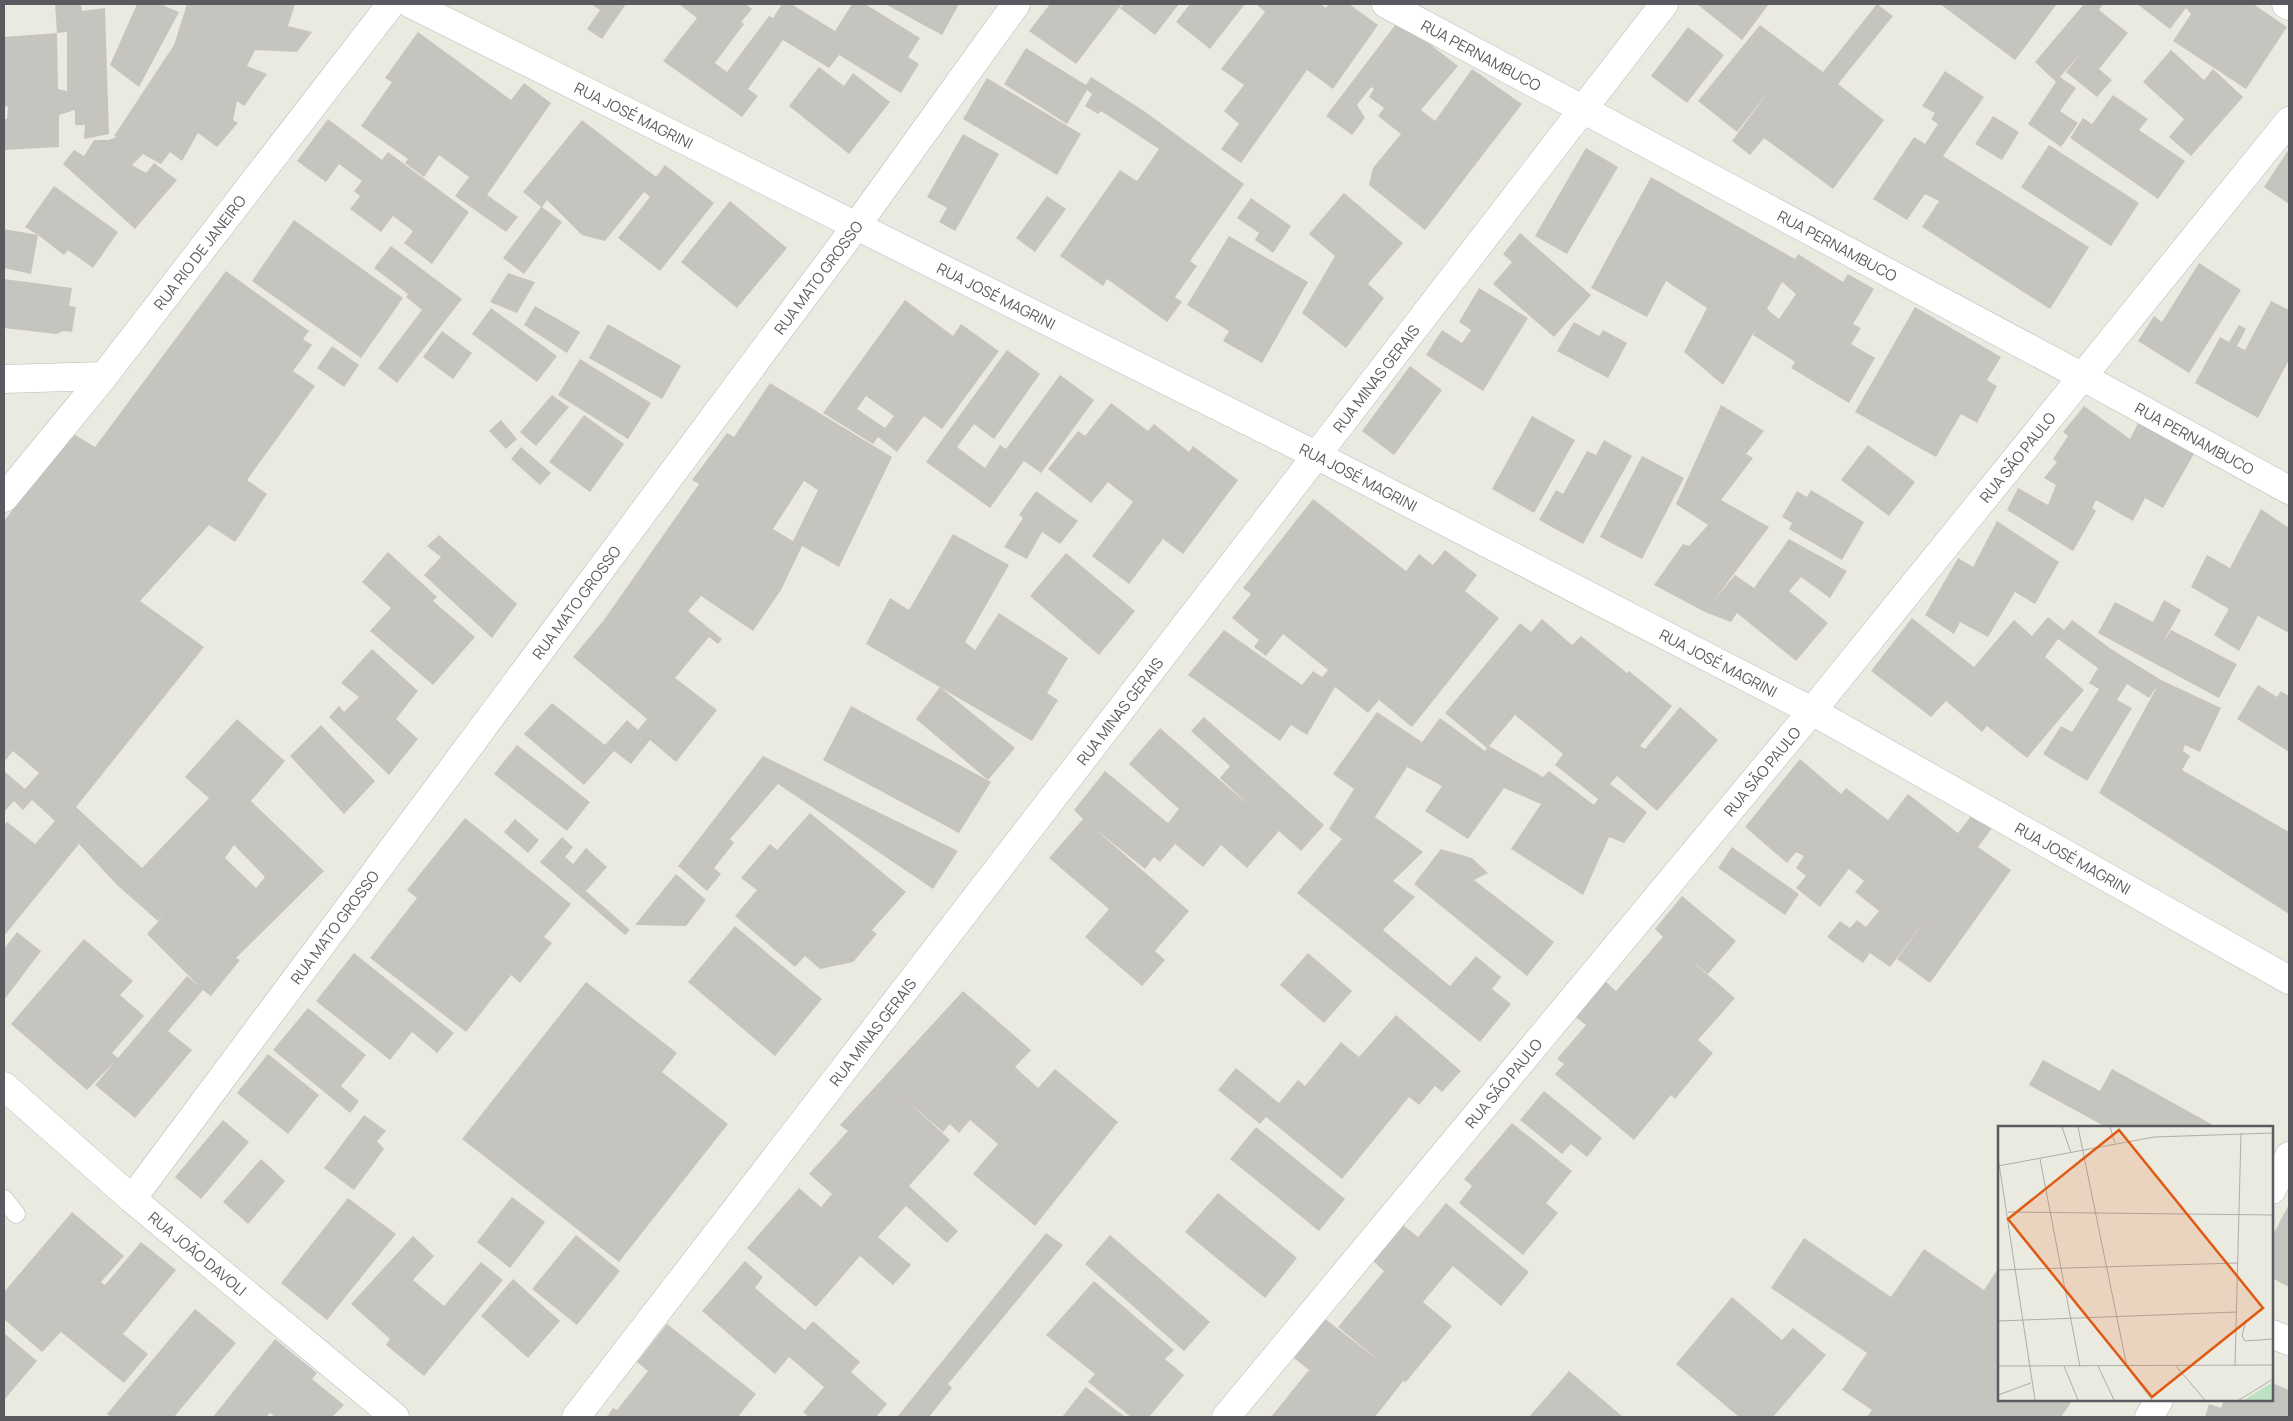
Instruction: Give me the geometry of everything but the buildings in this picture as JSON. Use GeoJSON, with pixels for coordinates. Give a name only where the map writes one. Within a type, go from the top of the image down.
{"type":"FeatureCollection","features":[{"type":"Feature","properties":{"kind":"street","name":"RUA RIO DE JANEIRO"},"geometry":{"type":"LineString","coordinates":[[4,498],[104,376],[390,4]]}},
{"type":"Feature","properties":{"kind":"street","name":"RUA JOSÉ MAGRINI"},"geometry":{"type":"LineString","coordinates":[[411,4],[1318,456],[1812,711],[2289,980]]}},
{"type":"Feature","properties":{"kind":"street","name":"RUA MATO GROSSO"},"geometry":{"type":"LineString","coordinates":[[132,1199],[857,225],[1016,4]]}},
{"type":"Feature","properties":{"kind":"street","name":"RUA PERNAMBUCO"},"geometry":{"type":"LineString","coordinates":[[1386,4],[2083,377],[2289,490]]}},
{"type":"Feature","properties":{"kind":"street","name":"RUA MINAS GERAIS"},"geometry":{"type":"LineString","coordinates":[[576,1417],[1318,456],[1664,4]]}},
{"type":"Feature","properties":{"kind":"street","name":"RUA SÃO PAULO"},"geometry":{"type":"LineString","coordinates":[[1226,1417],[1812,711],[2289,121]]}},
{"type":"Feature","properties":{"kind":"street"},"geometry":{"type":"LineString","coordinates":[[4,379],[104,376]]}},
{"type":"Feature","properties":{"kind":"street","name":"RUA JOÃO DAVOLI"},"geometry":{"type":"LineString","coordinates":[[4,1086],[132,1199],[395,1417]]}},
{"type":"Feature","properties":{"kind":"street"},"geometry":{"type":"LineString","coordinates":[[2273,1188],[2289,1156]]}},
{"type":"Feature","properties":{"kind":"street"},"geometry":{"type":"LineString","coordinates":[[2273,1334],[2289,1341]]}},
{"type":"Feature","properties":{"kind":"street"},"geometry":{"type":"LineString","coordinates":[[2149,1417],[2158,1401]]}},
{"type":"Feature","properties":{"kind":"lane"},"geometry":{"type":"LineString","coordinates":[[4,1198],[16,1214]]}}]}
